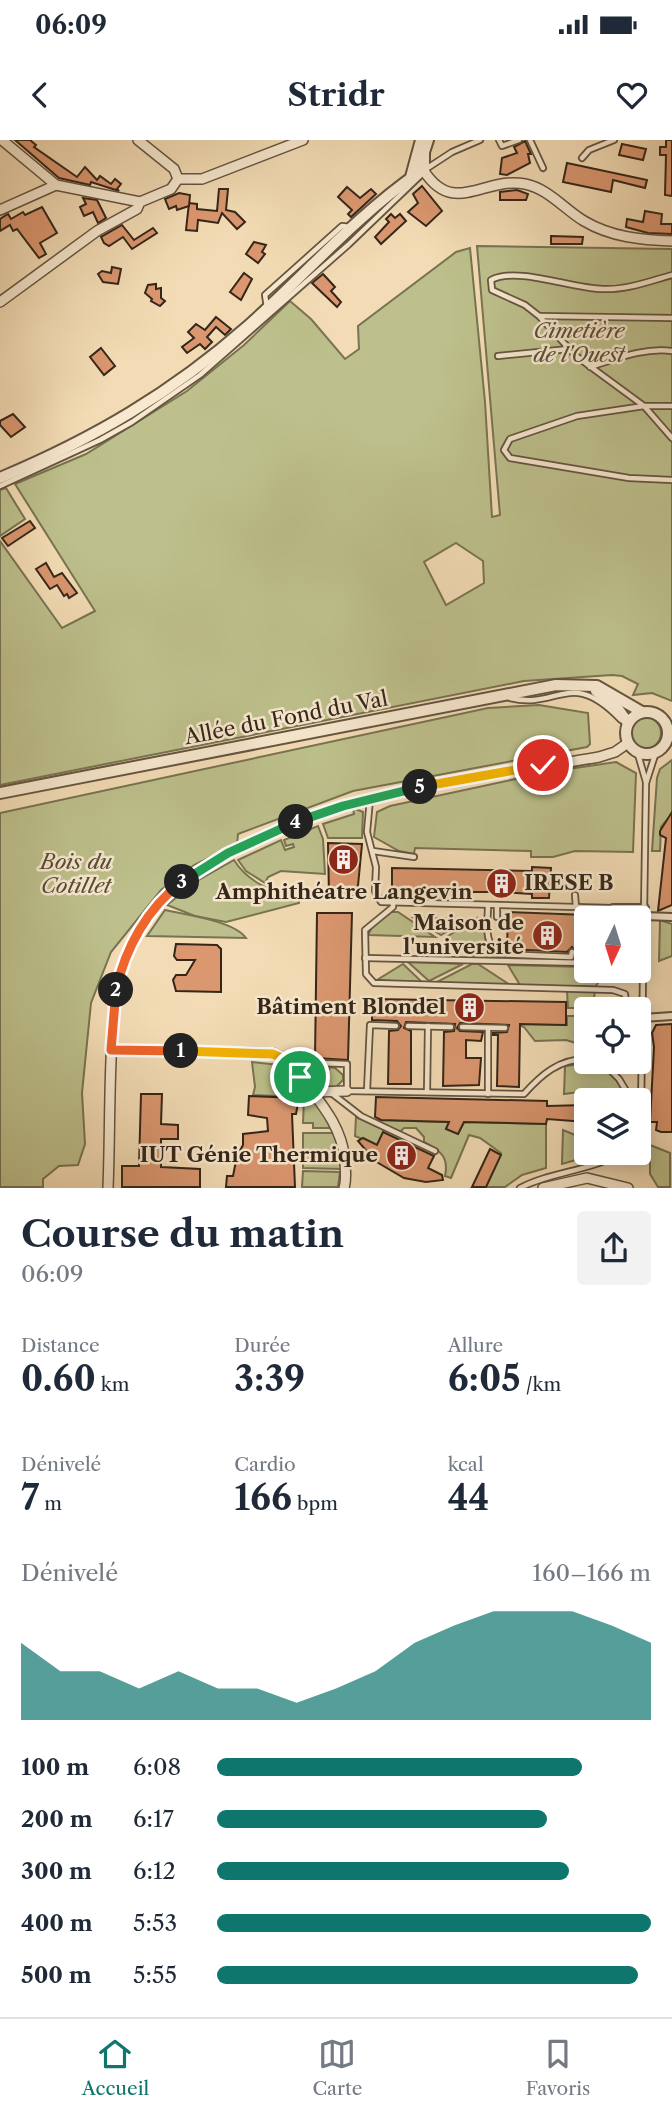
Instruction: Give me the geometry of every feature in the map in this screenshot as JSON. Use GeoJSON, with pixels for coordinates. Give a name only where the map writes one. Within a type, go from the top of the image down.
{"type":"FeatureCollection","features":[{"type":"Feature","properties":{"kind":"street"},"geometry":{"type":"LineString","coordinates":[[2,140],[56,185],[141,202],[171,189],[178,179]]}},
{"type":"Feature","properties":{"kind":"street"},"geometry":{"type":"LineString","coordinates":[[138,140],[174,169],[178,179]]}},
{"type":"Feature","properties":{"kind":"street"},"geometry":{"type":"LineString","coordinates":[[178,179],[202,179],[303,140]]}},
{"type":"Feature","properties":{"kind":"street"},"geometry":{"type":"LineString","coordinates":[[411,177],[421,140]]}},
{"type":"Feature","properties":{"kind":"street"},"geometry":{"type":"LineString","coordinates":[[428,140],[424,152],[424,171],[435,186],[456,195],[496,183],[536,187],[598,228],[627,237],[672,241]]}},
{"type":"Feature","properties":{"kind":"street"},"geometry":{"type":"LineString","coordinates":[[0,478],[66,449],[136,411],[189,374],[267,308],[293,277],[411,177],[424,171]]}},
{"type":"Feature","properties":{"kind":"street"},"geometry":{"type":"LineString","coordinates":[[0,210],[56,185]]}},
{"type":"Feature","properties":{"kind":"street"},"geometry":{"type":"LineString","coordinates":[[0,302],[97,231],[137,209],[141,202]]}},
{"type":"Feature","properties":{"kind":"street"},"geometry":{"type":"LineString","coordinates":[[580,684],[608,699],[627,725],[628,743],[637,751],[648,754],[656,752],[669,742],[668,730],[662,718],[651,712],[642,712],[627,725]]}},
{"type":"Feature","properties":{"kind":"street","name":"Allée du Fond du Val"},"geometry":{"type":"LineString","coordinates":[[0,793],[556,685],[597,686],[642,712]]}},
{"type":"Feature","properties":{"kind":"street"},"geometry":{"type":"LineString","coordinates":[[108,1188],[114,1004],[123,965],[137,934],[167,894],[202,869],[253,841],[299,821],[370,799],[477,776],[599,757],[615,752],[628,743]]}},
{"type":"Feature","properties":{"kind":"street"},"geometry":{"type":"LineString","coordinates":[[651,913],[672,916]]}},
{"type":"Feature","properties":{"kind":"street"},"geometry":{"type":"LineString","coordinates":[[651,1017],[672,1016]]}},
{"type":"Feature","properties":{"kind":"street"},"geometry":{"type":"LineString","coordinates":[[111,1050],[273,1054],[290,1062],[338,1131],[345,1171],[344,1188]]}},
{"type":"Feature","properties":{"kind":"street"},"geometry":{"type":"LineString","coordinates":[[313,1092],[347,1091]]}},
{"type":"Feature","properties":{"kind":"street"},"geometry":{"type":"LineString","coordinates":[[543,1188],[587,1178],[628,1188]]}},
{"type":"Feature","properties":{"kind":"lane"},"geometry":{"type":"LineString","coordinates":[[0,486],[100,440],[132,422],[200,375],[348,245],[424,171],[452,152],[481,140]]}},
{"type":"Feature","properties":{"kind":"lane"},"geometry":{"type":"LineString","coordinates":[[499,140],[502,146],[519,140]]}},
{"type":"Feature","properties":{"kind":"lane"},"geometry":{"type":"LineString","coordinates":[[530,140],[543,168]]}},
{"type":"Feature","properties":{"kind":"lane"},"geometry":{"type":"LineString","coordinates":[[582,158],[589,150],[614,140]]}},
{"type":"Feature","properties":{"kind":"lane"},"geometry":{"type":"LineString","coordinates":[[672,275],[619,289],[512,275],[491,280],[492,290],[525,305],[539,316],[589,367],[644,406],[672,438]]}},
{"type":"Feature","properties":{"kind":"lane"},"geometry":{"type":"LineString","coordinates":[[539,316],[672,318]]}},
{"type":"Feature","properties":{"kind":"lane"},"geometry":{"type":"LineString","coordinates":[[498,356],[570,349]]}},
{"type":"Feature","properties":{"kind":"lane"},"geometry":{"type":"LineString","coordinates":[[589,367],[648,351],[672,351]]}},
{"type":"Feature","properties":{"kind":"lane"},"geometry":{"type":"LineString","coordinates":[[672,405],[577,415],[510,439],[504,450],[510,458],[629,478],[672,480]]}},
{"type":"Feature","properties":{"kind":"lane"},"geometry":{"type":"LineString","coordinates":[[503,696],[527,699],[573,692],[588,695],[602,703],[627,725]]}},
{"type":"Feature","properties":{"kind":"lane"},"geometry":{"type":"LineString","coordinates":[[637,751],[646,783],[644,906]]}},
{"type":"Feature","properties":{"kind":"lane"},"geometry":{"type":"LineString","coordinates":[[646,783],[656,752]]}},
{"type":"Feature","properties":{"kind":"lane"},"geometry":{"type":"LineString","coordinates":[[370,799],[367,832],[376,867],[376,897],[381,902],[574,907]]}},
{"type":"Feature","properties":{"kind":"lane"},"geometry":{"type":"LineString","coordinates":[[372,851],[414,857]]}},
{"type":"Feature","properties":{"kind":"lane"},"geometry":{"type":"LineString","coordinates":[[575,895],[576,906]]}},
{"type":"Feature","properties":{"kind":"lane"},"geometry":{"type":"LineString","coordinates":[[393,903],[393,907],[370,923],[365,930],[366,974],[374,983],[613,990],[625,997]]}},
{"type":"Feature","properties":{"kind":"lane"},"geometry":{"type":"LineString","coordinates":[[488,905],[487,937],[490,945],[499,954],[571,957],[572,952]]}},
{"type":"Feature","properties":{"kind":"lane"},"geometry":{"type":"LineString","coordinates":[[497,906],[497,917]]}},
{"type":"Feature","properties":{"kind":"lane"},"geometry":{"type":"LineString","coordinates":[[365,958],[574,964]]}},
{"type":"Feature","properties":{"kind":"lane"},"geometry":{"type":"LineString","coordinates":[[368,1091],[370,1025],[396,1026]]}},
{"type":"Feature","properties":{"kind":"lane"},"geometry":{"type":"LineString","coordinates":[[408,1026],[451,1027]]}},
{"type":"Feature","properties":{"kind":"lane"},"geometry":{"type":"LineString","coordinates":[[428,1026],[428,1092]]}},
{"type":"Feature","properties":{"kind":"lane"},"geometry":{"type":"LineString","coordinates":[[463,1027],[505,1028]]}},
{"type":"Feature","properties":{"kind":"lane"},"geometry":{"type":"LineString","coordinates":[[488,1028],[488,1094]]}},
{"type":"Feature","properties":{"kind":"lane"},"geometry":{"type":"LineString","coordinates":[[290,1062],[347,1064],[347,1091],[524,1094],[545,1073],[574,1060]]}},
{"type":"Feature","properties":{"kind":"lane"},"geometry":{"type":"LineString","coordinates":[[614,1074],[625,1088]]}},
{"type":"Feature","properties":{"kind":"lane"},"geometry":{"type":"LineString","coordinates":[[330,1092],[361,1116],[435,1151]]}},
{"type":"Feature","properties":{"kind":"lane"},"geometry":{"type":"LineString","coordinates":[[520,1188],[538,1178],[594,1165]]}},
{"type":"Feature","properties":{"kind":"green space","name":"Cimetière de l'Ouest"},"geometry":{"type":"Polygon","coordinates":[[[477,246],[672,249],[672,701],[652,693],[633,695],[638,684],[622,676],[524,681],[0,785],[0,541],[62,628],[95,611],[15,484],[86,454],[187,391],[244,345],[290,301],[311,319],[345,359],[359,349],[358,326],[456,252],[470,248],[485,402],[492,517],[500,515],[477,246]],[[456,543],[424,562],[446,605],[484,583],[483,561],[456,543]]]}},
{"type":"Feature","properties":{"kind":"green space"},"geometry":{"type":"Polygon","coordinates":[[[6,488],[25,519],[0,536],[0,490],[6,488]]]}},
{"type":"Feature","properties":{"kind":"green space","name":"Bois du Cotillet"},"geometry":{"type":"Polygon","coordinates":[[[539,705],[588,713],[590,744],[587,747],[353,791],[238,834],[237,844],[194,865],[161,890],[111,952],[91,1003],[82,1093],[85,1144],[78,1165],[59,1166],[43,1179],[43,1187],[0,1187],[0,813],[488,708],[539,705]]]}},
{"type":"Feature","properties":{"kind":"green space"},"geometry":{"type":"Polygon","coordinates":[[[645,717],[656,722],[661,733],[656,744],[645,749],[634,744],[629,733],[634,722],[645,717]]]}},
{"type":"Feature","properties":{"kind":"green space"},"geometry":{"type":"Polygon","coordinates":[[[672,760],[672,814],[661,827],[660,851],[652,851],[657,778],[660,769],[672,760]]]}},
{"type":"Feature","properties":{"kind":"green space"},"geometry":{"type":"Polygon","coordinates":[[[616,762],[636,773],[633,852],[575,851],[553,857],[531,857],[531,851],[415,848],[414,854],[399,851],[374,837],[377,812],[390,806],[548,772],[616,762]]]}},
{"type":"Feature","properties":{"kind":"green space"},"geometry":{"type":"Polygon","coordinates":[[[353,808],[363,812],[362,838],[328,838],[323,824],[354,814],[353,808]]]}},
{"type":"Feature","properties":{"kind":"green space"},"geometry":{"type":"Polygon","coordinates":[[[318,826],[323,839],[325,874],[281,871],[268,877],[265,883],[246,871],[238,860],[281,840],[285,850],[294,847],[293,844],[286,846],[284,840],[318,826]]]}},
{"type":"Feature","properties":{"kind":"green space"},"geometry":{"type":"Polygon","coordinates":[[[234,860],[254,881],[299,900],[299,903],[226,922],[195,916],[167,905],[197,881],[234,860]]]}},
{"type":"Feature","properties":{"kind":"green space"},"geometry":{"type":"Polygon","coordinates":[[[165,910],[221,923],[246,938],[147,936],[165,910]]]}},
{"type":"Feature","properties":{"kind":"green space"},"geometry":{"type":"Polygon","coordinates":[[[391,912],[398,912],[435,937],[368,935],[373,925],[391,912]]]}},
{"type":"Feature","properties":{"kind":"green space"},"geometry":{"type":"Polygon","coordinates":[[[414,918],[465,919],[466,920],[441,935],[414,918]]]}},
{"type":"Feature","properties":{"kind":"green space"},"geometry":{"type":"Polygon","coordinates":[[[477,918],[477,923],[484,924],[486,945],[502,959],[477,958],[445,938],[477,918]]]}},
{"type":"Feature","properties":{"kind":"green space"},"geometry":{"type":"Polygon","coordinates":[[[660,920],[672,924],[672,956],[659,961],[660,920]]]}},
{"type":"Feature","properties":{"kind":"green space"},"geometry":{"type":"Polygon","coordinates":[[[408,962],[463,964],[429,981],[408,962]]]}},
{"type":"Feature","properties":{"kind":"green space"},"geometry":{"type":"Polygon","coordinates":[[[403,964],[423,983],[377,980],[403,964]]]}},
{"type":"Feature","properties":{"kind":"green space"},"geometry":{"type":"Polygon","coordinates":[[[472,964],[478,964],[510,985],[435,983],[472,964]]]}},
{"type":"Feature","properties":{"kind":"green space"},"geometry":{"type":"Polygon","coordinates":[[[508,965],[574,967],[574,984],[597,984],[595,987],[520,985],[508,965]]]}},
{"type":"Feature","properties":{"kind":"green space"},"geometry":{"type":"Polygon","coordinates":[[[567,991],[595,992],[594,997],[574,997],[574,1008],[568,1008],[567,991]]]}},
{"type":"Feature","properties":{"kind":"green space"},"geometry":{"type":"Polygon","coordinates":[[[567,1016],[574,1016],[574,1042],[566,1040],[535,1041],[524,1027],[516,1024],[567,1025],[567,1016]]]}},
{"type":"Feature","properties":{"kind":"green space"},"geometry":{"type":"Polygon","coordinates":[[[252,1062],[279,1065],[301,1091],[300,1097],[253,1095],[255,1087],[252,1062]]]}},
{"type":"Feature","properties":{"kind":"green space"},"geometry":{"type":"Polygon","coordinates":[[[574,1065],[574,1074],[612,1074],[622,1088],[574,1088],[574,1093],[564,1094],[565,1066],[574,1065]]]}},
{"type":"Feature","properties":{"kind":"green space"},"geometry":{"type":"Polygon","coordinates":[[[309,1067],[329,1070],[330,1067],[335,1068],[343,1075],[343,1080],[335,1088],[313,1086],[303,1073],[304,1069],[309,1067]]]}},
{"type":"Feature","properties":{"kind":"green space"},"geometry":{"type":"Polygon","coordinates":[[[304,1099],[313,1100],[333,1128],[313,1128],[313,1123],[303,1123],[304,1099]]]}},
{"type":"Feature","properties":{"kind":"green space"},"geometry":{"type":"Polygon","coordinates":[[[356,1117],[384,1130],[377,1145],[355,1136],[356,1117]]]}},
{"type":"Feature","properties":{"kind":"green space"},"geometry":{"type":"Polygon","coordinates":[[[375,1120],[449,1122],[446,1129],[458,1134],[464,1122],[546,1124],[546,1168],[522,1175],[505,1187],[486,1187],[501,1153],[480,1138],[469,1135],[451,1178],[445,1176],[445,1159],[435,1148],[424,1142],[424,1137],[416,1128],[404,1128],[400,1132],[375,1120]]]}},
{"type":"Feature","properties":{"kind":"green space"},"geometry":{"type":"Polygon","coordinates":[[[563,1130],[574,1135],[574,1161],[562,1164],[563,1130]]]}},
{"type":"Feature","properties":{"kind":"green space"},"geometry":{"type":"Polygon","coordinates":[[[303,1133],[335,1133],[341,1154],[341,1169],[303,1168],[303,1133]]]}},
{"type":"Feature","properties":{"kind":"green space"},"geometry":{"type":"Polygon","coordinates":[[[651,1145],[670,1153],[670,1187],[658,1187],[650,1174],[651,1145]]]}},
{"type":"Feature","properties":{"kind":"green space"},"geometry":{"type":"Polygon","coordinates":[[[303,1171],[340,1172],[338,1187],[302,1187],[303,1171]]]}},
{"type":"Feature","properties":{"kind":"building"},"geometry":{"type":"Polygon","coordinates":[[[15,140],[30,140],[36,145],[34,147],[77,177],[85,167],[97,180],[100,176],[111,184],[115,179],[121,184],[117,189],[119,191],[91,182],[90,185],[59,178],[15,140]]]}},
{"type":"Feature","properties":{"kind":"building"},"geometry":{"type":"Polygon","coordinates":[[[666,140],[672,140],[672,196],[665,195],[666,155],[660,155],[660,147],[666,147],[666,140]]]}},
{"type":"Feature","properties":{"kind":"building"},"geometry":{"type":"Polygon","coordinates":[[[525,141],[531,154],[528,154],[530,163],[507,175],[500,174],[502,158],[517,153],[514,147],[525,141]]]}},
{"type":"Feature","properties":{"kind":"building"},"geometry":{"type":"Polygon","coordinates":[[[622,144],[646,149],[643,160],[619,155],[622,144]]]}},
{"type":"Feature","properties":{"kind":"building"},"geometry":{"type":"Polygon","coordinates":[[[567,163],[647,180],[645,188],[613,180],[611,192],[563,182],[567,163]]]}},
{"type":"Feature","properties":{"kind":"building"},"geometry":{"type":"Polygon","coordinates":[[[422,186],[442,211],[426,226],[408,212],[418,203],[413,194],[422,186]]]}},
{"type":"Feature","properties":{"kind":"building"},"geometry":{"type":"Polygon","coordinates":[[[347,187],[360,198],[371,189],[376,194],[351,217],[348,214],[352,210],[338,197],[347,187]]]}},
{"type":"Feature","properties":{"kind":"building"},"geometry":{"type":"Polygon","coordinates":[[[219,189],[228,189],[226,210],[235,212],[245,222],[237,229],[222,213],[218,223],[198,220],[197,231],[186,230],[189,203],[197,204],[197,209],[217,211],[219,189]]]}},
{"type":"Feature","properties":{"kind":"building"},"geometry":{"type":"Polygon","coordinates":[[[517,190],[528,194],[526,200],[500,200],[500,192],[517,190]]]}},
{"type":"Feature","properties":{"kind":"building"},"geometry":{"type":"Polygon","coordinates":[[[179,193],[190,195],[189,206],[177,210],[176,206],[169,209],[165,199],[179,193]]]}},
{"type":"Feature","properties":{"kind":"building"},"geometry":{"type":"Polygon","coordinates":[[[83,198],[97,200],[106,218],[98,223],[93,212],[84,216],[80,207],[86,204],[83,198]]]}},
{"type":"Feature","properties":{"kind":"building"},"geometry":{"type":"Polygon","coordinates":[[[42,207],[57,233],[40,243],[46,254],[39,258],[17,229],[13,231],[10,225],[0,231],[0,219],[8,214],[11,219],[23,212],[25,215],[42,207]]]}},
{"type":"Feature","properties":{"kind":"building"},"geometry":{"type":"Polygon","coordinates":[[[645,211],[662,214],[661,224],[672,224],[672,234],[648,233],[626,227],[627,219],[643,222],[645,211]]]}},
{"type":"Feature","properties":{"kind":"building"},"geometry":{"type":"Polygon","coordinates":[[[391,214],[395,218],[400,214],[406,221],[381,244],[375,237],[389,222],[386,219],[391,214]]]}},
{"type":"Feature","properties":{"kind":"building"},"geometry":{"type":"Polygon","coordinates":[[[122,225],[134,240],[153,228],[157,233],[132,249],[123,237],[109,246],[104,243],[101,237],[122,225]]]}},
{"type":"Feature","properties":{"kind":"building"},"geometry":{"type":"Polygon","coordinates":[[[551,236],[583,237],[582,244],[551,244],[551,236]]]}},
{"type":"Feature","properties":{"kind":"building"},"geometry":{"type":"Polygon","coordinates":[[[254,242],[266,245],[262,252],[265,254],[258,263],[246,254],[254,242]]]}},
{"type":"Feature","properties":{"kind":"building"},"geometry":{"type":"Polygon","coordinates":[[[112,267],[121,269],[118,284],[103,282],[98,274],[102,271],[111,273],[112,267]]]}},
{"type":"Feature","properties":{"kind":"building"},"geometry":{"type":"Polygon","coordinates":[[[244,273],[252,279],[241,300],[230,292],[244,273]]]}},
{"type":"Feature","properties":{"kind":"building"},"geometry":{"type":"Polygon","coordinates":[[[323,274],[335,287],[331,291],[341,302],[337,307],[312,283],[323,274]]]}},
{"type":"Feature","properties":{"kind":"building"},"geometry":{"type":"Polygon","coordinates":[[[156,284],[156,289],[161,288],[161,298],[165,301],[160,306],[151,301],[145,293],[148,285],[156,284]]]}},
{"type":"Feature","properties":{"kind":"building"},"geometry":{"type":"Polygon","coordinates":[[[216,317],[231,329],[225,335],[216,327],[207,337],[212,342],[205,349],[200,344],[187,353],[182,347],[194,338],[188,332],[196,324],[205,330],[216,317]]]}},
{"type":"Feature","properties":{"kind":"building"},"geometry":{"type":"Polygon","coordinates":[[[101,348],[115,366],[104,375],[90,357],[101,348]]]}},
{"type":"Feature","properties":{"kind":"building"},"geometry":{"type":"Polygon","coordinates":[[[13,414],[25,427],[11,437],[0,425],[0,421],[13,414]]]}},
{"type":"Feature","properties":{"kind":"building"},"geometry":{"type":"Polygon","coordinates":[[[30,521],[35,528],[8,546],[2,538],[30,521]]]}},
{"type":"Feature","properties":{"kind":"building"},"geometry":{"type":"Polygon","coordinates":[[[46,563],[54,577],[62,573],[77,593],[69,598],[67,594],[64,596],[57,585],[50,589],[36,569],[46,563]]]}},
{"type":"Feature","properties":{"kind":"building"},"geometry":{"type":"Polygon","coordinates":[[[672,812],[672,905],[658,911],[666,838],[660,835],[660,831],[672,812]]]}},
{"type":"Feature","properties":{"kind":"building","name":"Amphithéatre Langevin"},"geometry":{"type":"Polygon","coordinates":[[[328,843],[362,844],[357,896],[329,896],[328,843]]]}},
{"type":"Feature","properties":{"kind":"building"},"geometry":{"type":"Polygon","coordinates":[[[532,867],[551,868],[549,898],[500,892],[392,892],[392,868],[532,871],[532,867]]]}},
{"type":"Feature","properties":{"kind":"building","name":"Maison de l'université"},"geometry":{"type":"Polygon","coordinates":[[[508,912],[574,915],[574,950],[572,947],[567,952],[507,949],[508,912]]]}},
{"type":"Feature","properties":{"kind":"building"},"geometry":{"type":"Polygon","coordinates":[[[317,913],[352,913],[348,1060],[315,1058],[317,913]]]}},
{"type":"Feature","properties":{"kind":"building"},"geometry":{"type":"Polygon","coordinates":[[[176,944],[217,945],[221,949],[221,992],[176,991],[173,980],[176,975],[186,975],[195,960],[177,960],[174,956],[176,944]]]}},
{"type":"Feature","properties":{"kind":"building"},"geometry":{"type":"Polygon","coordinates":[[[372,999],[566,1002],[566,1025],[520,1024],[519,1087],[497,1086],[498,1035],[493,1033],[507,1032],[509,1025],[460,1023],[457,1028],[460,1031],[483,1032],[481,1041],[466,1040],[466,1058],[481,1058],[479,1085],[443,1086],[444,1032],[454,1031],[455,1024],[406,1022],[404,1028],[411,1031],[411,1084],[388,1084],[389,1031],[398,1030],[401,1026],[397,1021],[372,1020],[372,999]]]}},
{"type":"Feature","properties":{"kind":"building"},"geometry":{"type":"Polygon","coordinates":[[[672,1024],[672,1132],[656,1130],[657,1122],[651,1122],[654,1047],[652,1033],[656,1025],[672,1024]]]}},
{"type":"Feature","properties":{"kind":"building"},"geometry":{"type":"Polygon","coordinates":[[[141,1094],[162,1094],[161,1124],[178,1125],[178,1139],[161,1139],[161,1167],[200,1169],[200,1187],[122,1187],[122,1166],[139,1166],[141,1094]]]}},
{"type":"Feature","properties":{"kind":"building"},"geometry":{"type":"Polygon","coordinates":[[[249,1096],[299,1098],[296,1114],[292,1114],[295,1187],[226,1187],[227,1176],[233,1176],[237,1156],[243,1145],[243,1134],[268,1131],[267,1118],[248,1115],[249,1096]]]}},
{"type":"Feature","properties":{"kind":"building"},"geometry":{"type":"Polygon","coordinates":[[[376,1097],[547,1101],[547,1106],[574,1105],[574,1121],[547,1119],[546,1124],[464,1122],[458,1134],[446,1129],[449,1122],[381,1120],[375,1117],[376,1097]]]}},
{"type":"Feature","properties":{"kind":"building","name":"IUT Génie Thermique"},"geometry":{"type":"Polygon","coordinates":[[[383,1132],[434,1156],[428,1168],[442,1175],[443,1180],[426,1182],[404,1178],[375,1161],[358,1141],[363,1138],[377,1145],[383,1132]]]}},
{"type":"Feature","properties":{"kind":"building"},"geometry":{"type":"Polygon","coordinates":[[[490,1149],[501,1155],[486,1187],[472,1187],[490,1149]]]}},
{"type":"Feature","properties":{"kind":"place","name":"Amphithéatre Langevin"},"geometry":{"type":"Point","coordinates":[344,860]}},
{"type":"Feature","properties":{"kind":"place","name":"IRESE B"},"geometry":{"type":"Point","coordinates":[501,883]}},
{"type":"Feature","properties":{"kind":"place","name":"Maison de l'université"},"geometry":{"type":"Point","coordinates":[547,935]}},
{"type":"Feature","properties":{"kind":"place","name":"Bâtiment Blondel"},"geometry":{"type":"Point","coordinates":[469,1007]}},
{"type":"Feature","properties":{"kind":"place","name":"IUT Génie Thermique"},"geometry":{"type":"Point","coordinates":[401,1155]}},
{"type":"Feature","properties":{"kind":"route"},"geometry":{"type":"LineString","coordinates":[[300,1077],[290,1062],[273,1054],[111,1050],[114,1004],[120,975],[131,945],[154,909],[180,883],[210,863],[299,821],[343,806],[407,790],[543,765]]}}]}
